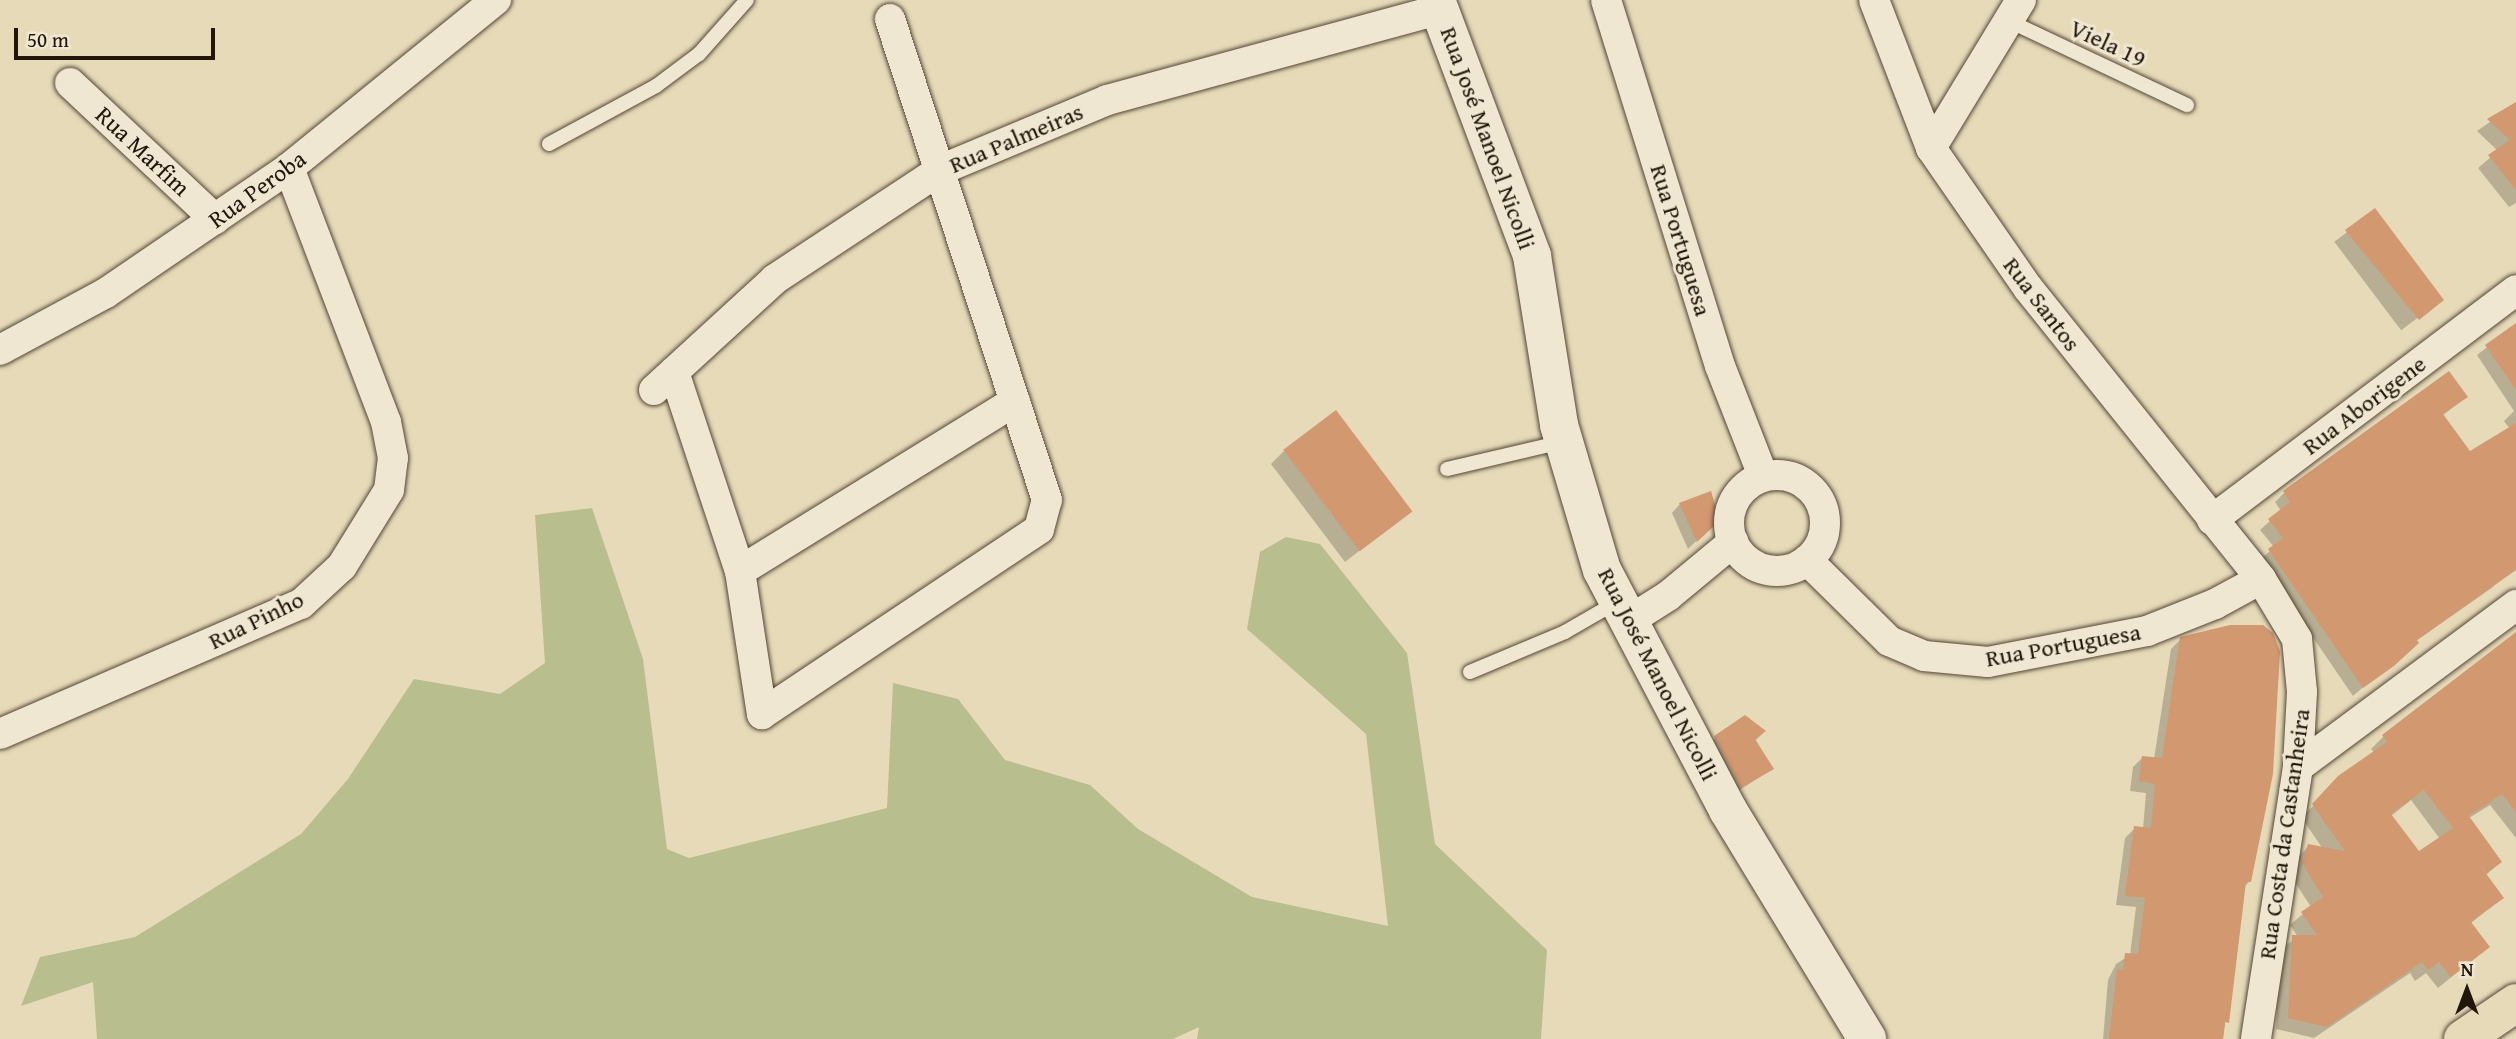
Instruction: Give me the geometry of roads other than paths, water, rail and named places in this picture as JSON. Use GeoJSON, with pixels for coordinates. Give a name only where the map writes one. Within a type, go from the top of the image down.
{"type":"FeatureCollection","features":[{"type":"Feature","properties":{"kind":"main road","name":"Rua José Manoel Nicolli"},"geometry":{"type":"LineString","coordinates":[[1438,5],[1532,256],[1563,442],[1581,508],[1622,612],[1728,810],[1867,1039]]}},
{"type":"Feature","properties":{"kind":"main road"},"geometry":{"type":"LineString","coordinates":[[2463,1039],[2516,1003]]}},
{"type":"Feature","properties":{"kind":"street","name":"Rua Peroba"},"geometry":{"type":"LineString","coordinates":[[0,350],[106,293],[289,168],[496,0]]}},
{"type":"Feature","properties":{"kind":"street","name":"Rua Portuguesa"},"geometry":{"type":"LineString","coordinates":[[1606,0],[1720,366],[1763,477]]}},
{"type":"Feature","properties":{"kind":"street","name":"Rua Santos"},"geometry":{"type":"LineString","coordinates":[[1874,0],[1931,148],[2028,288],[2260,579]]}},
{"type":"Feature","properties":{"kind":"street","name":"Rua Palmeiras"},"geometry":{"type":"LineString","coordinates":[[740,571],[664,381],[775,279],[940,170],[1107,100],[1438,5]]}},
{"type":"Feature","properties":{"kind":"street"},"geometry":{"type":"LineString","coordinates":[[1931,148],[2015,11]]}},
{"type":"Feature","properties":{"kind":"street"},"geometry":{"type":"LineString","coordinates":[[890,19],[1015,401],[1046,500],[1039,529],[762,714],[740,571],[1015,401]]}},
{"type":"Feature","properties":{"kind":"street","name":"Rua Marfim"},"geometry":{"type":"LineString","coordinates":[[70,83],[215,219]]}},
{"type":"Feature","properties":{"kind":"street","name":"Rua Pinho"},"geometry":{"type":"LineString","coordinates":[[0,734],[300,604],[342,566],[389,490],[393,458],[386,422],[289,168]]}},
{"type":"Feature","properties":{"kind":"street","name":"Rua Aborigene"},"geometry":{"type":"LineString","coordinates":[[2212,520],[2516,290]]}},
{"type":"Feature","properties":{"kind":"street"},"geometry":{"type":"LineString","coordinates":[[1763,477],[1792,477],[1805,484],[1822,507],[1823,536],[1807,560],[1794,567],[1765,569],[1751,564],[1732,542],[1730,513],[1737,495],[1763,477]]}},
{"type":"Feature","properties":{"kind":"street"},"geometry":{"type":"LineString","coordinates":[[1622,612],[1668,596],[1732,542]]}},
{"type":"Feature","properties":{"kind":"street","name":"Rua Portuguesa"},"geometry":{"type":"LineString","coordinates":[[1807,560],[1889,641],[1924,656],[1975,662],[2026,657],[2147,631],[2215,604],[2260,579]]}},
{"type":"Feature","properties":{"kind":"street","name":"Rua Costa da Castanheira"},"geometry":{"type":"LineString","coordinates":[[2260,579],[2292,631],[2302,661],[2298,767],[2258,1027],[2283,1039]]}},
{"type":"Feature","properties":{"kind":"street"},"geometry":{"type":"LineString","coordinates":[[2298,767],[2516,605]]}},
{"type":"Feature","properties":{"kind":"lane"},"geometry":{"type":"LineString","coordinates":[[549,144],[656,86],[699,54],[747,0]]}},
{"type":"Feature","properties":{"kind":"lane","name":"Viela 19"},"geometry":{"type":"LineString","coordinates":[[2015,11],[2188,105]]}},
{"type":"Feature","properties":{"kind":"lane"},"geometry":{"type":"LineString","coordinates":[[1447,469],[1563,442]]}},
{"type":"Feature","properties":{"kind":"lane"},"geometry":{"type":"LineString","coordinates":[[1470,672],[1565,632],[1622,612]]}}]}
